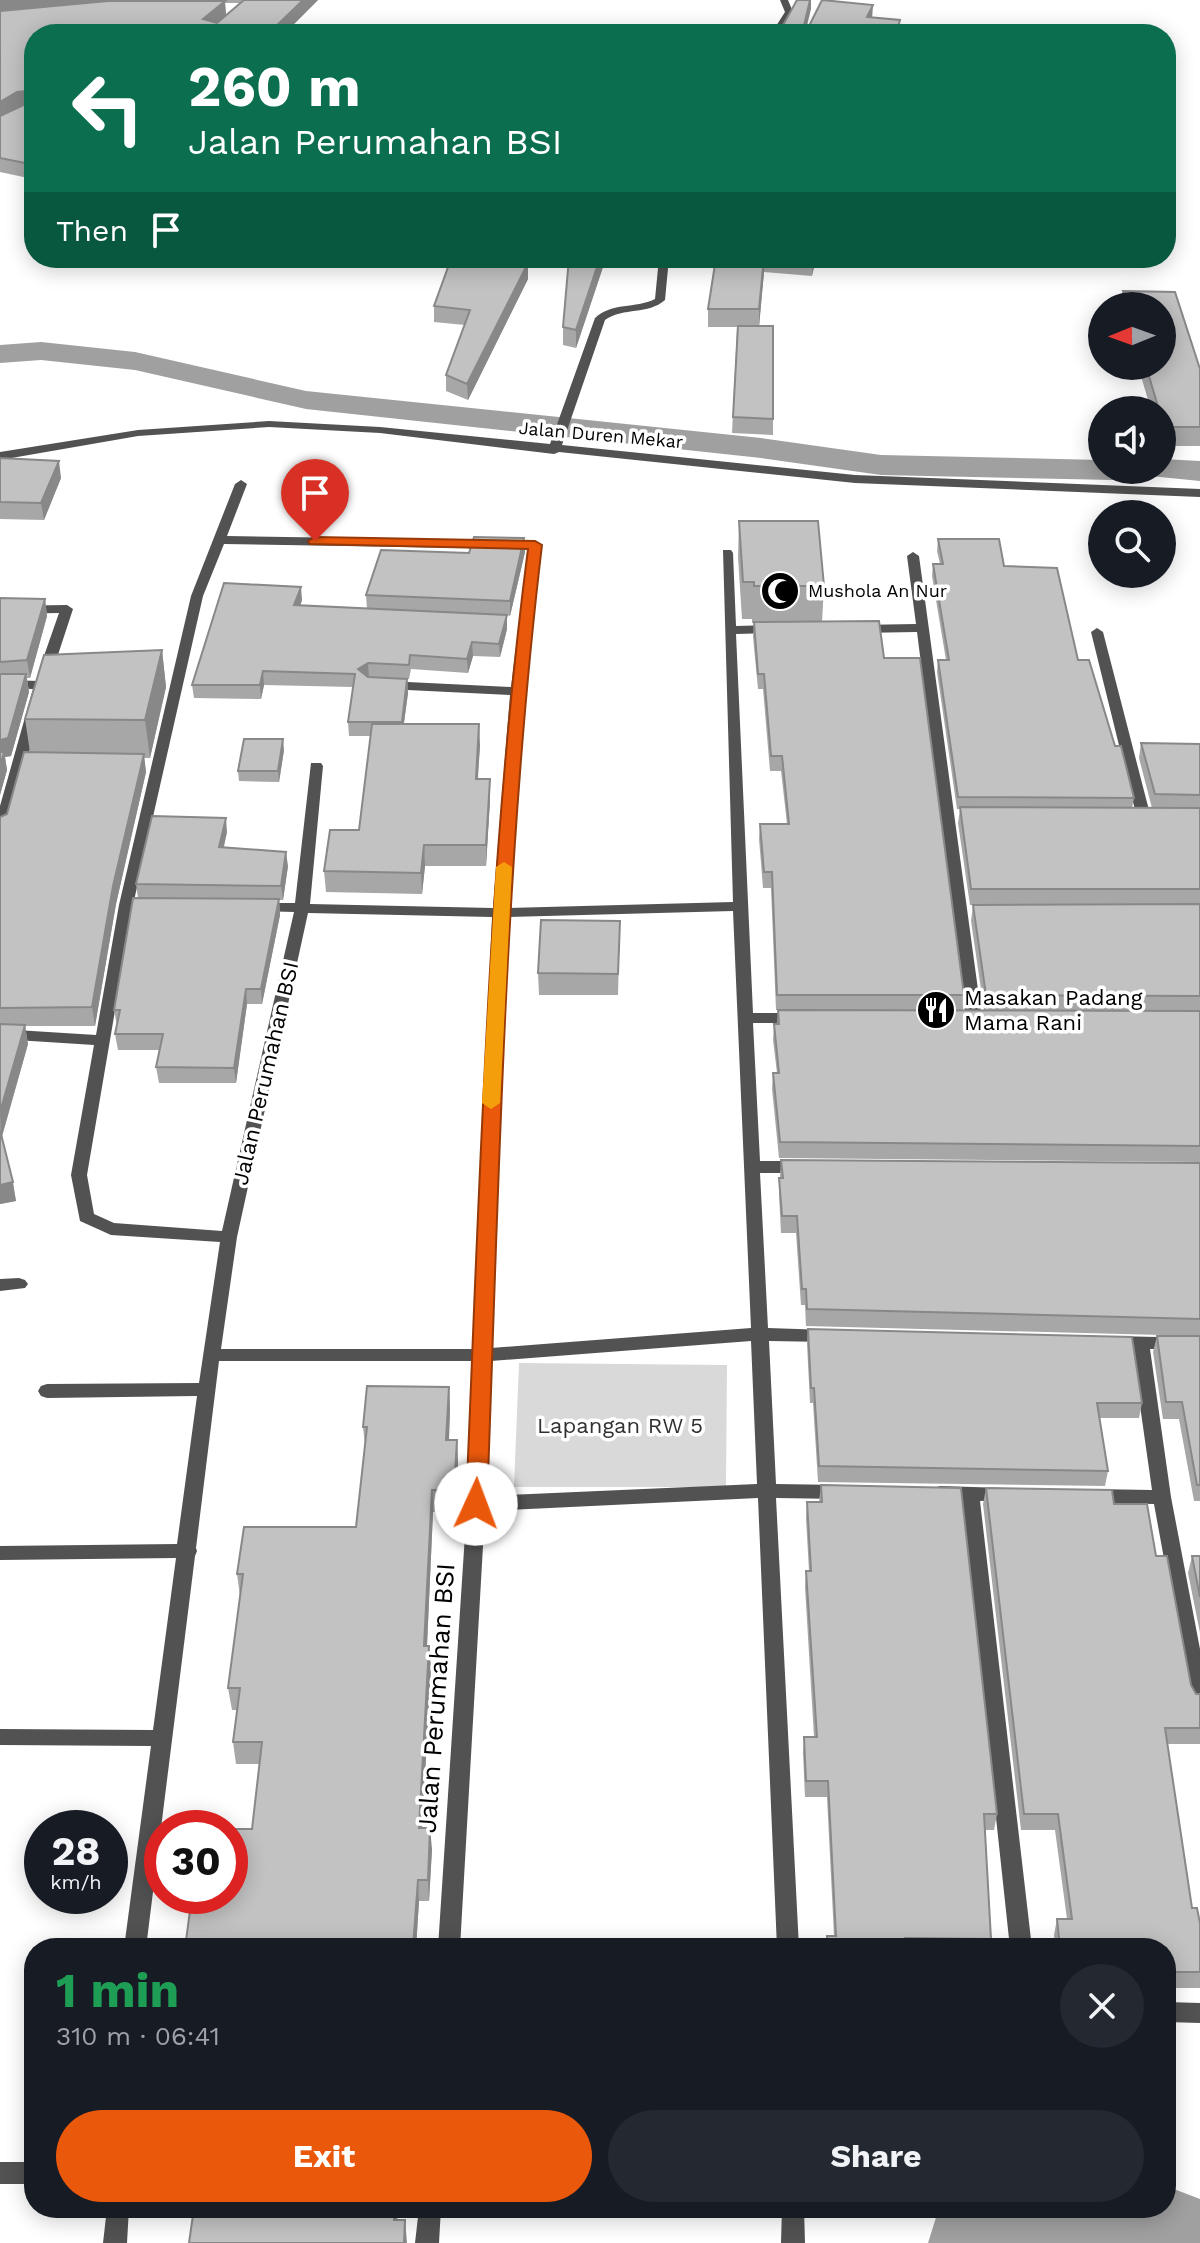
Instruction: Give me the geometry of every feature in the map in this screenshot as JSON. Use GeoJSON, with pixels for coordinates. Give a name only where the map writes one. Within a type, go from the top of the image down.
{"type":"FeatureCollection","features":[{"type":"Feature","properties":{"kind":"street"},"geometry":{"type":"LineString","coordinates":[[782,24],[789,12],[784,0]]}},
{"type":"Feature","properties":{"kind":"street"},"geometry":{"type":"LineString","coordinates":[[554,450],[600,318],[615,310],[656,304],[660,300],[663,268]]}},
{"type":"Feature","properties":{"kind":"street","name":"Jalan Duren Mekar"},"geometry":{"type":"LineString","coordinates":[[0,456],[138,433],[269,424],[380,430],[554,450],[933,485],[1200,493]]}},
{"type":"Feature","properties":{"kind":"street"},"geometry":{"type":"LineString","coordinates":[[229,1237],[111,1229],[86,1217],[79,1175],[102,1040],[133,905],[152,765],[197,596],[241,484]]}},
{"type":"Feature","properties":{"kind":"street","name":"Jalan Perumahan BSI"},"geometry":{"type":"LineString","coordinates":[[221,540],[535,545],[520,622],[500,913],[476,1504],[450,1938]]}},
{"type":"Feature","properties":{"kind":"street"},"geometry":{"type":"LineString","coordinates":[[727,553],[740,906],[755,1167],[766,1491],[788,1938]]}},
{"type":"Feature","properties":{"kind":"street"},"geometry":{"type":"LineString","coordinates":[[913,556],[968,913],[974,1019]]}},
{"type":"Feature","properties":{"kind":"street"},"geometry":{"type":"LineString","coordinates":[[0,610],[67,609],[17,763],[0,831]]}},
{"type":"Feature","properties":{"kind":"street"},"geometry":{"type":"LineString","coordinates":[[843,629],[922,628]]}},
{"type":"Feature","properties":{"kind":"street"},"geometry":{"type":"LineString","coordinates":[[732,630],[796,629]]}},
{"type":"Feature","properties":{"kind":"street"},"geometry":{"type":"LineString","coordinates":[[1097,632],[1144,818]]}},
{"type":"Feature","properties":{"kind":"street"},"geometry":{"type":"LineString","coordinates":[[0,684],[57,684]]}},
{"type":"Feature","properties":{"kind":"street"},"geometry":{"type":"LineString","coordinates":[[369,684],[517,691]]}},
{"type":"Feature","properties":{"kind":"street"},"geometry":{"type":"LineString","coordinates":[[0,763],[33,764]]}},
{"type":"Feature","properties":{"kind":"street","name":"Jalan Perumahan BSI"},"geometry":{"type":"LineString","coordinates":[[137,1938],[188,1551],[204,1389],[229,1237],[302,908],[316,766]]}},
{"type":"Feature","properties":{"kind":"street"},"geometry":{"type":"LineString","coordinates":[[243,907],[500,913],[740,906]]}},
{"type":"Feature","properties":{"kind":"street"},"geometry":{"type":"LineString","coordinates":[[748,1018],[808,1018]]}},
{"type":"Feature","properties":{"kind":"street"},"geometry":{"type":"LineString","coordinates":[[0,1034],[102,1040]]}},
{"type":"Feature","properties":{"kind":"street"},"geometry":{"type":"LineString","coordinates":[[755,1167],[818,1167]]}},
{"type":"Feature","properties":{"kind":"street"},"geometry":{"type":"LineString","coordinates":[[0,1285],[19,1284]]}},
{"type":"Feature","properties":{"kind":"street"},"geometry":{"type":"LineString","coordinates":[[211,1355],[480,1355],[761,1334],[840,1336]]}},
{"type":"Feature","properties":{"kind":"street"},"geometry":{"type":"LineString","coordinates":[[1092,1341],[1200,1344]]}},
{"type":"Feature","properties":{"kind":"street"},"geometry":{"type":"LineString","coordinates":[[1140,1342],[1162,1497],[1200,1701]]}},
{"type":"Feature","properties":{"kind":"street"},"geometry":{"type":"LineString","coordinates":[[47,1391],[204,1389]]}},
{"type":"Feature","properties":{"kind":"street"},"geometry":{"type":"LineString","coordinates":[[476,1504],[766,1491],[860,1492]]}},
{"type":"Feature","properties":{"kind":"street"},"geometry":{"type":"LineString","coordinates":[[923,1493],[1029,1495]]}},
{"type":"Feature","properties":{"kind":"street"},"geometry":{"type":"LineString","coordinates":[[970,1494],[1020,1938]]}},
{"type":"Feature","properties":{"kind":"street"},"geometry":{"type":"LineString","coordinates":[[1074,1496],[1162,1497]]}},
{"type":"Feature","properties":{"kind":"street"},"geometry":{"type":"LineString","coordinates":[[0,1553],[188,1551]]}},
{"type":"Feature","properties":{"kind":"street"},"geometry":{"type":"LineString","coordinates":[[0,1737],[161,1738]]}},
{"type":"Feature","properties":{"kind":"street"},"geometry":{"type":"LineString","coordinates":[[1176,2012],[1200,2013]]}},
{"type":"Feature","properties":{"kind":"street"},"geometry":{"type":"LineString","coordinates":[[0,2173],[24,2173]]}},
{"type":"Feature","properties":{"kind":"street"},"geometry":{"type":"LineString","coordinates":[[115,2243],[117,2218]]}},
{"type":"Feature","properties":{"kind":"street"},"geometry":{"type":"LineString","coordinates":[[427,2243],[429,2218]]}},
{"type":"Feature","properties":{"kind":"street"},"geometry":{"type":"LineString","coordinates":[[793,2218],[793,2243]]}},
{"type":"Feature","properties":{"kind":"green space","name":"Lapangan RW 5"},"geometry":{"type":"Polygon","coordinates":[[[519,1363],[727,1365],[726,1487],[514,1487],[519,1363]]]}},
{"type":"Feature","properties":{"kind":"building"},"geometry":{"type":"Polygon","coordinates":[[[244,0],[303,0],[278,24],[24,24],[24,91],[0,102],[0,11],[108,1],[225,1],[203,19],[217,23],[244,0]]]}},
{"type":"Feature","properties":{"kind":"building"},"geometry":{"type":"Polygon","coordinates":[[[797,0],[810,0],[804,24],[784,24],[797,0]]]}},
{"type":"Feature","properties":{"kind":"building"},"geometry":{"type":"Polygon","coordinates":[[[822,0],[873,5],[867,17],[900,20],[899,24],[810,24],[822,0]]]}},
{"type":"Feature","properties":{"kind":"building"},"geometry":{"type":"Polygon","coordinates":[[[24,105],[24,163],[0,158],[0,116],[24,105]]]}},
{"type":"Feature","properties":{"kind":"building"},"geometry":{"type":"Polygon","coordinates":[[[448,268],[525,268],[467,384],[446,375],[470,310],[434,306],[448,268]]]}},
{"type":"Feature","properties":{"kind":"building"},"geometry":{"type":"Polygon","coordinates":[[[568,268],[597,268],[576,330],[563,327],[568,268]]]}},
{"type":"Feature","properties":{"kind":"building"},"geometry":{"type":"Polygon","coordinates":[[[714,268],[763,268],[759,309],[708,309],[714,268]]]}},
{"type":"Feature","properties":{"kind":"building"},"geometry":{"type":"Polygon","coordinates":[[[1176,295],[1200,369],[1200,427],[1176,427],[1176,396],[1155,396],[1150,380],[1176,380],[1176,295]]]}},
{"type":"Feature","properties":{"kind":"building"},"geometry":{"type":"Polygon","coordinates":[[[738,326],[773,326],[773,419],[733,417],[738,326]]]}},
{"type":"Feature","properties":{"kind":"building"},"geometry":{"type":"Polygon","coordinates":[[[0,458],[59,461],[41,503],[0,502],[0,458]]]}},
{"type":"Feature","properties":{"kind":"building"},"geometry":{"type":"Polygon","coordinates":[[[739,521],[818,521],[824,586],[754,586],[754,582],[743,582],[739,521]]]}},
{"type":"Feature","properties":{"kind":"building"},"geometry":{"type":"Polygon","coordinates":[[[474,537],[524,538],[510,601],[366,595],[381,550],[469,553],[474,537]]]}},
{"type":"Feature","properties":{"kind":"building"},"geometry":{"type":"Polygon","coordinates":[[[938,539],[999,539],[1004,566],[1057,568],[1078,660],[1089,660],[1115,746],[1121,746],[1134,798],[958,797],[938,660],[949,660],[933,564],[943,564],[938,539]]]}},
{"type":"Feature","properties":{"kind":"building"},"geometry":{"type":"Polygon","coordinates":[[[224,583],[301,587],[294,605],[507,615],[499,644],[472,642],[467,659],[410,655],[409,665],[368,663],[358,669],[368,677],[407,679],[402,722],[348,722],[355,674],[263,671],[260,685],[192,685],[224,583]]]}},
{"type":"Feature","properties":{"kind":"building"},"geometry":{"type":"Polygon","coordinates":[[[0,598],[45,599],[27,660],[0,662],[0,598]]]}},
{"type":"Feature","properties":{"kind":"building"},"geometry":{"type":"Polygon","coordinates":[[[879,621],[884,658],[920,658],[964,995],[777,995],[772,872],[764,872],[760,824],[789,824],[782,756],[771,756],[764,674],[758,674],[754,622],[879,621]]]}},
{"type":"Feature","properties":{"kind":"building"},"geometry":{"type":"Polygon","coordinates":[[[162,650],[145,720],[25,719],[44,655],[162,650]]]}},
{"type":"Feature","properties":{"kind":"building"},"geometry":{"type":"Polygon","coordinates":[[[0,674],[26,674],[8,738],[0,740],[0,674]]]}},
{"type":"Feature","properties":{"kind":"building"},"geometry":{"type":"Polygon","coordinates":[[[372,724],[479,724],[476,779],[490,779],[486,845],[424,845],[421,873],[324,871],[330,830],[359,830],[372,724]]]}},
{"type":"Feature","properties":{"kind":"building"},"geometry":{"type":"Polygon","coordinates":[[[244,739],[283,739],[278,771],[238,771],[244,739]]]}},
{"type":"Feature","properties":{"kind":"building"},"geometry":{"type":"Polygon","coordinates":[[[1141,743],[1200,744],[1200,795],[1155,794],[1141,743]]]}},
{"type":"Feature","properties":{"kind":"building"},"geometry":{"type":"Polygon","coordinates":[[[24,752],[144,754],[113,886],[92,1007],[0,1008],[0,817],[7,814],[24,752]]]}},
{"type":"Feature","properties":{"kind":"building"},"geometry":{"type":"Polygon","coordinates":[[[960,807],[1200,808],[1200,889],[971,889],[960,807]]]}},
{"type":"Feature","properties":{"kind":"building"},"geometry":{"type":"Polygon","coordinates":[[[152,816],[226,818],[219,847],[286,852],[281,886],[136,884],[152,816]]]}},
{"type":"Feature","properties":{"kind":"building"},"geometry":{"type":"Polygon","coordinates":[[[133,898],[279,899],[261,989],[246,989],[234,1068],[156,1067],[163,1034],[115,1034],[120,1010],[114,1010],[133,898]]]}},
{"type":"Feature","properties":{"kind":"building"},"geometry":{"type":"Polygon","coordinates":[[[1200,904],[1200,996],[986,995],[973,905],[1200,904]]]}},
{"type":"Feature","properties":{"kind":"building"},"geometry":{"type":"Polygon","coordinates":[[[541,920],[620,921],[618,974],[538,973],[541,920]]]}},
{"type":"Feature","properties":{"kind":"building"},"geometry":{"type":"Polygon","coordinates":[[[778,1010],[1200,1011],[1200,1146],[780,1142],[773,1073],[779,1073],[774,1024],[779,1024],[778,1010]]]}},
{"type":"Feature","properties":{"kind":"building"},"geometry":{"type":"Polygon","coordinates":[[[0,1024],[25,1025],[0,1112],[0,1024]]]}},
{"type":"Feature","properties":{"kind":"building"},"geometry":{"type":"Polygon","coordinates":[[[0,1130],[13,1182],[0,1185],[0,1130]]]}},
{"type":"Feature","properties":{"kind":"building"},"geometry":{"type":"Polygon","coordinates":[[[781,1160],[1200,1163],[1200,1319],[807,1309],[806,1289],[802,1289],[797,1216],[782,1216],[781,1160]]]}},
{"type":"Feature","properties":{"kind":"building"},"geometry":{"type":"Polygon","coordinates":[[[808,1329],[1132,1337],[1142,1403],[1097,1403],[1108,1471],[819,1466],[808,1329]]]}},
{"type":"Feature","properties":{"kind":"building"},"geometry":{"type":"Polygon","coordinates":[[[1157,1336],[1200,1336],[1200,1485],[1197,1485],[1182,1402],[1166,1402],[1157,1336]]]}},
{"type":"Feature","properties":{"kind":"building"},"geometry":{"type":"Polygon","coordinates":[[[367,1386],[449,1387],[446,1440],[457,1440],[454,1490],[432,1490],[424,1646],[429,1646],[419,1828],[430,1828],[428,1880],[418,1880],[414,1938],[186,1938],[190,1914],[248,1914],[248,1829],[252,1829],[262,1742],[233,1742],[240,1688],[228,1688],[243,1574],[237,1574],[244,1527],[356,1527],[367,1427],[363,1427],[367,1386]]]}},
{"type":"Feature","properties":{"kind":"building"},"geometry":{"type":"Polygon","coordinates":[[[821,1485],[961,1488],[997,1814],[984,1814],[991,1938],[827,1938],[836,1936],[828,1781],[806,1781],[804,1737],[817,1737],[806,1571],[811,1571],[807,1502],[822,1502],[821,1485]]]}},
{"type":"Feature","properties":{"kind":"building"},"geometry":{"type":"Polygon","coordinates":[[[986,1488],[1112,1490],[1114,1504],[1147,1504],[1156,1556],[1167,1556],[1191,1685],[1196,1694],[1200,1694],[1200,1728],[1165,1728],[1192,1908],[1197,1908],[1200,1923],[1200,1972],[1176,1972],[1176,1938],[1059,1938],[1057,1919],[1072,1919],[1058,1814],[1024,1814],[986,1488]]]}},
{"type":"Feature","properties":{"kind":"building"},"geometry":{"type":"Polygon","coordinates":[[[1192,1556],[1200,1556],[1200,1597],[1192,1556]]]}},
{"type":"Feature","properties":{"kind":"building"},"geometry":{"type":"Polygon","coordinates":[[[193,2218],[405,2220],[404,2243],[189,2243],[193,2218]]]}},
{"type":"Feature","properties":{"kind":"waterway"},"geometry":{"type":"LineString","coordinates":[[0,354],[41,351],[135,361],[306,400],[761,448],[881,465],[1088,469]]}},
{"type":"Feature","properties":{"kind":"waterway"},"geometry":{"type":"LineString","coordinates":[[1176,470],[1200,471]]}},
{"type":"Feature","properties":{"kind":"waterway"},"geometry":{"type":"LineString","coordinates":[[983,2243],[990,2218]]}},
{"type":"Feature","properties":{"kind":"waterway"},"geometry":{"type":"LineString","coordinates":[[1107,2218],[1178,2243]]}},
{"type":"Feature","properties":{"kind":"slow traffic"},"geometry":{"type":"LineString","coordinates":[[491,1103],[504,867]]}},
{"type":"Feature","properties":{"kind":"place","name":"Mushola An Nur"},"geometry":{"type":"Point","coordinates":[780,591]}},
{"type":"Feature","properties":{"kind":"place","name":"Masakan Padang Mama Rani"},"geometry":{"type":"Point","coordinates":[936,1010]}},
{"type":"Feature","properties":{"kind":"route"},"geometry":{"type":"LineString","coordinates":[[315,541],[535,545],[517,691],[500,913],[476,1504]]}}]}
